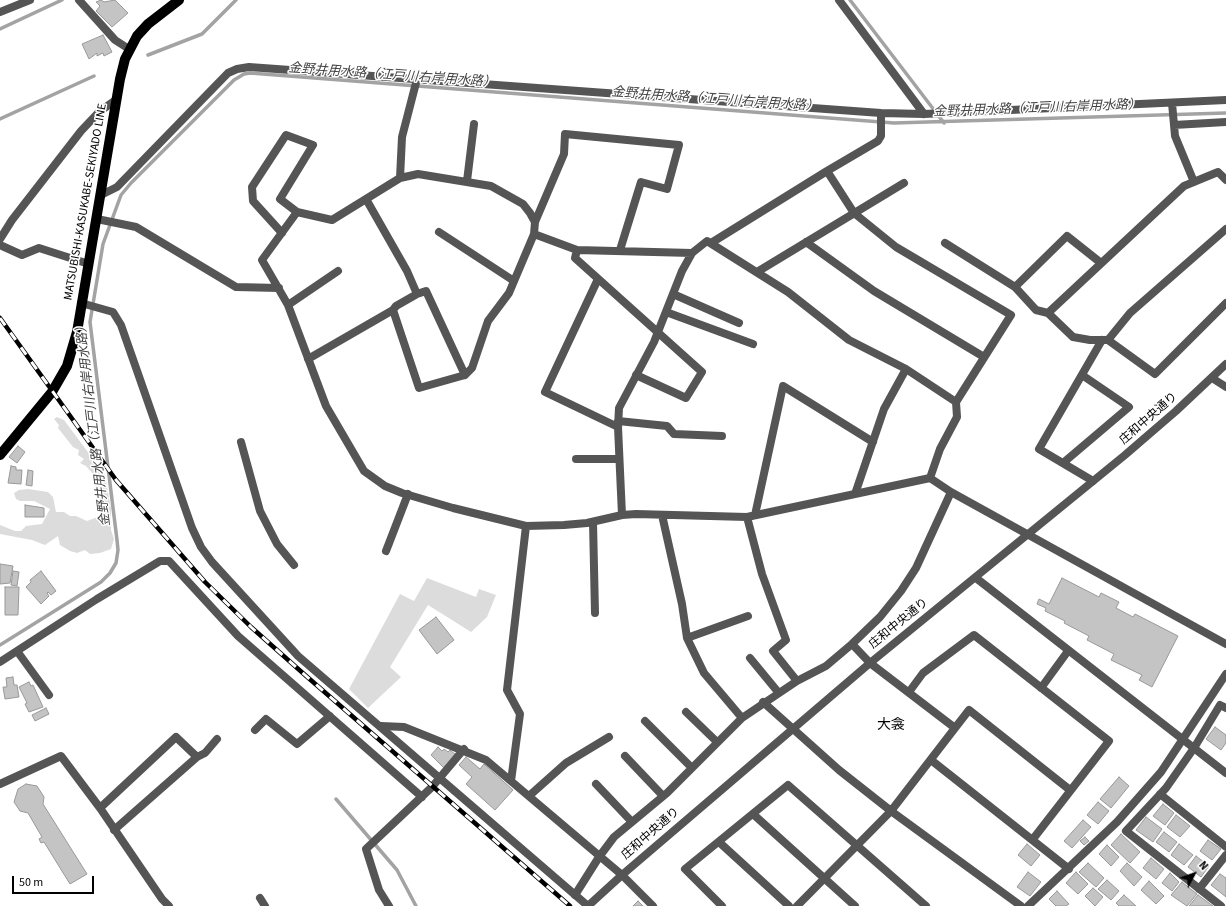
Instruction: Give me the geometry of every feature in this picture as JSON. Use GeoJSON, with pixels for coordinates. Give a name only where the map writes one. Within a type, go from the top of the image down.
{"type":"FeatureCollection","features":[{"type":"Feature","properties":{"kind":"main road","name":"MATSUBISHI-KASUKABE-SEKIYADO LINE"},"geometry":{"type":"LineString","coordinates":[[0,455],[52,392],[67,366],[75,343],[122,69],[129,49],[137,36],[148,24],[178,0]]}},
{"type":"Feature","properties":{"kind":"street"},"geometry":{"type":"LineString","coordinates":[[0,12],[30,0]]}},
{"type":"Feature","properties":{"kind":"street"},"geometry":{"type":"LineString","coordinates":[[79,0],[115,40],[129,49]]}},
{"type":"Feature","properties":{"kind":"street"},"geometry":{"type":"LineString","coordinates":[[839,0],[924,114]]}},
{"type":"Feature","properties":{"kind":"street"},"geometry":{"type":"LineString","coordinates":[[101,195],[117,187],[223,79],[237,69],[249,67],[881,113],[924,114],[1226,100]]}},
{"type":"Feature","properties":{"kind":"street"},"geometry":{"type":"LineString","coordinates":[[400,178],[402,137],[417,79]]}},
{"type":"Feature","properties":{"kind":"street"},"geometry":{"type":"LineString","coordinates":[[0,239],[12,220],[76,136],[99,112],[117,99]]}},
{"type":"Feature","properties":{"kind":"street"},"geometry":{"type":"LineString","coordinates":[[1172,103],[1175,136],[1194,182]]}},
{"type":"Feature","properties":{"kind":"street"},"geometry":{"type":"LineString","coordinates":[[711,243],[878,141],[881,136],[881,113]]}},
{"type":"Feature","properties":{"kind":"street"},"geometry":{"type":"LineString","coordinates":[[1174,125],[1226,122]]}},
{"type":"Feature","properties":{"kind":"street"},"geometry":{"type":"LineString","coordinates":[[467,181],[474,124]]}},
{"type":"Feature","properties":{"kind":"street"},"geometry":{"type":"LineString","coordinates":[[394,310],[419,388],[465,374],[472,368],[488,321],[509,293],[534,234],[535,222],[564,154],[565,134],[679,145],[667,189],[641,182],[620,250]]}},
{"type":"Feature","properties":{"kind":"street"},"geometry":{"type":"LineString","coordinates":[[282,233],[253,201],[252,187],[286,136],[313,145],[280,199],[297,212],[332,220],[400,178],[418,174],[467,181],[491,186],[501,190],[523,204],[535,222]]}},
{"type":"Feature","properties":{"kind":"street"},"geometry":{"type":"LineString","coordinates":[[827,171],[854,213],[896,247],[1011,315],[956,402],[957,417],[940,449],[930,478]]}},
{"type":"Feature","properties":{"kind":"street"},"geometry":{"type":"LineString","coordinates":[[1048,313],[1184,186],[1218,172],[1226,180]]}},
{"type":"Feature","properties":{"kind":"street"},"geometry":{"type":"LineString","coordinates":[[757,272],[904,183]]}},
{"type":"Feature","properties":{"kind":"street"},"geometry":{"type":"LineString","coordinates":[[366,200],[408,271],[417,294]]}},
{"type":"Feature","properties":{"kind":"street"},"geometry":{"type":"LineString","coordinates":[[297,212],[262,260],[288,306],[329,412],[364,471],[385,486],[453,508],[526,526],[564,525],[593,522],[622,515],[751,516],[930,478],[951,492],[1226,644]]}},
{"type":"Feature","properties":{"kind":"street"},"geometry":{"type":"LineString","coordinates":[[97,219],[136,227],[236,287],[279,288]]}},
{"type":"Feature","properties":{"kind":"street"},"geometry":{"type":"LineString","coordinates":[[1094,481],[1039,449],[1082,375],[1105,340],[1130,313],[1226,229]]}},
{"type":"Feature","properties":{"kind":"street"},"geometry":{"type":"LineString","coordinates":[[439,232],[514,281]]}},
{"type":"Feature","properties":{"kind":"street"},"geometry":{"type":"LineString","coordinates":[[534,234],[576,250],[692,253]]}},
{"type":"Feature","properties":{"kind":"street"},"geometry":{"type":"LineString","coordinates":[[1015,287],[1067,236],[1101,263]]}},
{"type":"Feature","properties":{"kind":"street"},"geometry":{"type":"LineString","coordinates":[[622,515],[618,424],[619,408],[658,334],[682,271],[692,253],[707,241],[788,292],[849,340],[906,369],[956,402]]}},
{"type":"Feature","properties":{"kind":"street"},"geometry":{"type":"LineString","coordinates":[[806,242],[874,291],[984,357]]}},
{"type":"Feature","properties":{"kind":"street"},"geometry":{"type":"LineString","coordinates":[[945,243],[1015,287],[1036,310],[1048,313],[1073,337],[1105,340],[1155,374],[1225,307]]}},
{"type":"Feature","properties":{"kind":"street"},"geometry":{"type":"LineString","coordinates":[[0,245],[22,255],[40,248],[89,264]]}},
{"type":"Feature","properties":{"kind":"street"},"geometry":{"type":"LineString","coordinates":[[576,250],[575,258],[702,372],[686,398],[636,375]]}},
{"type":"Feature","properties":{"kind":"street"},"geometry":{"type":"LineString","coordinates":[[288,306],[338,271]]}},
{"type":"Feature","properties":{"kind":"street"},"geometry":{"type":"LineString","coordinates":[[598,279],[545,392],[618,424],[667,426],[674,434],[722,436]]}},
{"type":"Feature","properties":{"kind":"street"},"geometry":{"type":"LineString","coordinates":[[308,359],[394,310],[396,306],[417,294],[426,291],[465,374]]}},
{"type":"Feature","properties":{"kind":"street"},"geometry":{"type":"LineString","coordinates":[[673,294],[739,323]]}},
{"type":"Feature","properties":{"kind":"street"},"geometry":{"type":"LineString","coordinates":[[82,303],[113,312],[120,325],[179,492],[201,547],[234,588],[298,656],[588,906]]}},
{"type":"Feature","properties":{"kind":"street"},"geometry":{"type":"LineString","coordinates":[[666,312],[753,344]]}},
{"type":"Feature","properties":{"kind":"street","name":"庄和中央通り"},"geometry":{"type":"LineString","coordinates":[[588,906],[870,662],[976,578],[1094,481],[1176,411],[1226,364]]}},
{"type":"Feature","properties":{"kind":"street"},"geometry":{"type":"LineString","coordinates":[[855,494],[884,409],[906,369]]}},
{"type":"Feature","properties":{"kind":"street"},"geometry":{"type":"LineString","coordinates":[[1063,463],[1129,406],[1082,375]]}},
{"type":"Feature","properties":{"kind":"street"},"geometry":{"type":"LineString","coordinates":[[1212,378],[1226,388]]}},
{"type":"Feature","properties":{"kind":"street"},"geometry":{"type":"LineString","coordinates":[[797,681],[773,651],[786,640],[762,574],[751,516],[783,386],[873,442]]}},
{"type":"Feature","properties":{"kind":"street"},"geometry":{"type":"LineString","coordinates":[[241,442],[260,511],[277,544],[294,565]]}},
{"type":"Feature","properties":{"kind":"street"},"geometry":{"type":"LineString","coordinates":[[576,459],[619,459]]}},
{"type":"Feature","properties":{"kind":"street"},"geometry":{"type":"LineString","coordinates":[[575,895],[599,857],[614,837],[663,796],[742,718],[778,692],[826,666],[852,644],[880,616],[902,591],[916,568],[951,492]]}},
{"type":"Feature","properties":{"kind":"street"},"geometry":{"type":"LineString","coordinates":[[386,551],[408,494]]}},
{"type":"Feature","properties":{"kind":"street"},"geometry":{"type":"LineString","coordinates":[[662,515],[682,604],[687,638],[704,673],[742,718]]}},
{"type":"Feature","properties":{"kind":"street"},"geometry":{"type":"LineString","coordinates":[[593,522],[595,613]]}},
{"type":"Feature","properties":{"kind":"street"},"geometry":{"type":"LineString","coordinates":[[511,781],[520,714],[508,690],[526,526]]}},
{"type":"Feature","properties":{"kind":"street"},"geometry":{"type":"LineString","coordinates":[[0,662],[97,599],[160,562],[169,561],[238,636],[422,797]]}},
{"type":"Feature","properties":{"kind":"street"},"geometry":{"type":"LineString","coordinates":[[976,578],[1226,773]]}},
{"type":"Feature","properties":{"kind":"street"},"geometry":{"type":"LineString","coordinates":[[687,638],[748,616]]}},
{"type":"Feature","properties":{"kind":"street"},"geometry":{"type":"LineString","coordinates":[[909,692],[923,673],[974,635],[1109,741],[1033,839]]}},
{"type":"Feature","properties":{"kind":"street"},"geometry":{"type":"LineString","coordinates":[[852,644],[870,662],[955,728]]}},
{"type":"Feature","properties":{"kind":"street"},"geometry":{"type":"LineString","coordinates":[[17,651],[49,695]]}},
{"type":"Feature","properties":{"kind":"street"},"geometry":{"type":"LineString","coordinates":[[1041,688],[1068,651]]}},
{"type":"Feature","properties":{"kind":"street"},"geometry":{"type":"LineString","coordinates":[[750,658],[778,692]]}},
{"type":"Feature","properties":{"kind":"street"},"geometry":{"type":"LineString","coordinates":[[1028,906],[1069,869],[1117,822],[1161,772],[1226,674]]}},
{"type":"Feature","properties":{"kind":"street"},"geometry":{"type":"LineString","coordinates":[[763,702],[839,770],[891,811],[1021,906]]}},
{"type":"Feature","properties":{"kind":"street"},"geometry":{"type":"LineString","coordinates":[[1221,906],[1126,830],[1160,794],[1194,748],[1220,705],[1226,708]]}},
{"type":"Feature","properties":{"kind":"street"},"geometry":{"type":"LineString","coordinates":[[796,906],[891,811],[969,710],[1070,790]]}},
{"type":"Feature","properties":{"kind":"street"},"geometry":{"type":"LineString","coordinates":[[686,712],[717,742]]}},
{"type":"Feature","properties":{"kind":"street"},"geometry":{"type":"LineString","coordinates":[[254,730],[266,718],[297,744],[330,716]]}},
{"type":"Feature","properties":{"kind":"street"},"geometry":{"type":"LineString","coordinates":[[645,721],[692,768]]}},
{"type":"Feature","properties":{"kind":"street"},"geometry":{"type":"LineString","coordinates":[[381,726],[404,727],[486,760],[622,875],[653,906]]}},
{"type":"Feature","properties":{"kind":"street"},"geometry":{"type":"LineString","coordinates":[[100,808],[176,737],[197,758]]}},
{"type":"Feature","properties":{"kind":"street"},"geometry":{"type":"LineString","coordinates":[[529,796],[566,763],[609,737]]}},
{"type":"Feature","properties":{"kind":"street"},"geometry":{"type":"LineString","coordinates":[[114,830],[197,758],[205,753],[218,739]]}},
{"type":"Feature","properties":{"kind":"street"},"geometry":{"type":"LineString","coordinates":[[389,906],[379,890],[366,849],[422,797],[464,750]]}},
{"type":"Feature","properties":{"kind":"street"},"geometry":{"type":"LineString","coordinates":[[0,784],[61,756],[100,808],[162,899],[169,906]]}},
{"type":"Feature","properties":{"kind":"street"},"geometry":{"type":"LineString","coordinates":[[625,756],[663,796]]}},
{"type":"Feature","properties":{"kind":"street"},"geometry":{"type":"LineString","coordinates":[[931,760],[1033,839],[1069,869]]}},
{"type":"Feature","properties":{"kind":"street"},"geometry":{"type":"LineString","coordinates":[[596,784],[632,822]]}},
{"type":"Feature","properties":{"kind":"street"},"geometry":{"type":"LineString","coordinates":[[722,906],[685,869],[788,785],[926,906]]}},
{"type":"Feature","properties":{"kind":"street"},"geometry":{"type":"LineString","coordinates":[[1160,794],[1226,847]]}},
{"type":"Feature","properties":{"kind":"street"},"geometry":{"type":"LineString","coordinates":[[753,814],[855,906]]}},
{"type":"Feature","properties":{"kind":"street"},"geometry":{"type":"LineString","coordinates":[[719,842],[789,906]]}},
{"type":"Feature","properties":{"kind":"street"},"geometry":{"type":"LineString","coordinates":[[1199,889],[1226,855]]}},
{"type":"Feature","properties":{"kind":"street"},"geometry":{"type":"LineString","coordinates":[[260,898],[265,906]]}},
{"type":"Feature","properties":{"kind":"shaded area"},"geometry":{"type":"Polygon","coordinates":[[[57,417],[64,420],[105,475],[111,509],[111,530],[114,539],[111,549],[100,553],[90,554],[85,550],[77,553],[70,551],[60,545],[58,536],[45,545],[32,540],[0,534],[0,525],[15,531],[21,531],[26,526],[42,524],[50,509],[34,501],[20,501],[16,499],[14,493],[19,490],[28,489],[48,492],[53,497],[56,512],[64,512],[70,516],[76,516],[87,521],[98,518],[101,512],[101,503],[97,495],[93,474],[86,466],[80,463],[84,459],[78,455],[79,450],[73,447],[58,428],[59,425],[54,419],[57,417]]]}},
{"type":"Feature","properties":{"kind":"shaded area"},"geometry":{"type":"Polygon","coordinates":[[[427,578],[476,597],[479,589],[496,595],[487,617],[471,632],[428,605],[390,667],[401,677],[368,708],[349,689],[400,594],[414,601],[427,578]]]}},
{"type":"Feature","properties":{"kind":"building"},"geometry":{"type":"Polygon","coordinates":[[[101,0],[104,2],[115,0],[128,13],[112,27],[96,11],[100,6],[96,2],[101,0]]]}},
{"type":"Feature","properties":{"kind":"building"},"geometry":{"type":"Polygon","coordinates":[[[103,35],[112,52],[104,56],[103,53],[97,56],[97,53],[89,59],[82,44],[103,35]]]}},
{"type":"Feature","properties":{"kind":"building"},"geometry":{"type":"Polygon","coordinates":[[[18,446],[25,452],[17,463],[9,457],[18,446]]]}},
{"type":"Feature","properties":{"kind":"building"},"geometry":{"type":"Polygon","coordinates":[[[11,466],[16,467],[16,470],[22,470],[21,484],[8,483],[11,466]]]}},
{"type":"Feature","properties":{"kind":"building"},"geometry":{"type":"Polygon","coordinates":[[[28,470],[33,471],[32,486],[26,485],[28,470]]]}},
{"type":"Feature","properties":{"kind":"building"},"geometry":{"type":"Polygon","coordinates":[[[25,505],[44,508],[44,517],[25,517],[25,505]]]}},
{"type":"Feature","properties":{"kind":"building"},"geometry":{"type":"Polygon","coordinates":[[[0,564],[13,566],[10,583],[0,584],[0,564]]]}},
{"type":"Feature","properties":{"kind":"building"},"geometry":{"type":"Polygon","coordinates":[[[13,571],[19,572],[17,586],[11,585],[13,571]]]}},
{"type":"Feature","properties":{"kind":"building"},"geometry":{"type":"Polygon","coordinates":[[[41,571],[56,591],[51,595],[48,592],[47,593],[49,596],[41,604],[26,587],[31,582],[30,580],[41,571]]]}},
{"type":"Feature","properties":{"kind":"building"},"geometry":{"type":"Polygon","coordinates":[[[1062,578],[1099,597],[1101,593],[1119,602],[1116,608],[1133,617],[1135,614],[1178,636],[1152,687],[1139,680],[1142,675],[1111,660],[1114,654],[1087,640],[1089,636],[1064,623],[1065,621],[1045,611],[1046,608],[1037,604],[1039,599],[1049,604],[1062,578]]]}},
{"type":"Feature","properties":{"kind":"building"},"geometry":{"type":"Polygon","coordinates":[[[5,587],[19,587],[18,615],[5,615],[5,587]]]}},
{"type":"Feature","properties":{"kind":"building"},"geometry":{"type":"Polygon","coordinates":[[[436,617],[454,640],[437,654],[419,630],[436,617]]]}},
{"type":"Feature","properties":{"kind":"building"},"geometry":{"type":"Polygon","coordinates":[[[13,677],[14,685],[17,685],[19,697],[5,699],[3,687],[7,687],[6,678],[13,677]]]}},
{"type":"Feature","properties":{"kind":"building"},"geometry":{"type":"Polygon","coordinates":[[[29,682],[31,686],[33,685],[43,707],[29,712],[25,704],[27,703],[19,687],[29,682]]]}},
{"type":"Feature","properties":{"kind":"building"},"geometry":{"type":"Polygon","coordinates":[[[46,708],[49,714],[35,721],[32,715],[46,708]]]}},
{"type":"Feature","properties":{"kind":"building"},"geometry":{"type":"Polygon","coordinates":[[[1215,727],[1226,735],[1226,743],[1221,750],[1206,739],[1215,727]]]}},
{"type":"Feature","properties":{"kind":"building"},"geometry":{"type":"Polygon","coordinates":[[[438,747],[442,751],[444,749],[448,752],[450,750],[456,755],[444,768],[431,755],[438,747]]]}},
{"type":"Feature","properties":{"kind":"building"},"geometry":{"type":"Polygon","coordinates":[[[466,757],[480,769],[484,764],[513,790],[495,810],[466,784],[472,777],[459,765],[466,757]]]}},
{"type":"Feature","properties":{"kind":"building"},"geometry":{"type":"Polygon","coordinates":[[[1119,777],[1129,786],[1111,808],[1100,799],[1119,777]]]}},
{"type":"Feature","properties":{"kind":"building"},"geometry":{"type":"Polygon","coordinates":[[[26,784],[37,786],[44,797],[43,804],[87,874],[70,884],[44,842],[41,843],[39,839],[42,837],[28,813],[20,811],[14,802],[18,789],[26,784]]]}},
{"type":"Feature","properties":{"kind":"building"},"geometry":{"type":"Polygon","coordinates":[[[1098,802],[1109,811],[1098,824],[1087,815],[1098,802]]]}},
{"type":"Feature","properties":{"kind":"building"},"geometry":{"type":"Polygon","coordinates":[[[1163,804],[1174,813],[1165,825],[1153,816],[1163,804]]]}},
{"type":"Feature","properties":{"kind":"building"},"geometry":{"type":"Polygon","coordinates":[[[1176,815],[1190,826],[1180,837],[1167,827],[1176,815]]]}},
{"type":"Feature","properties":{"kind":"building"},"geometry":{"type":"Polygon","coordinates":[[[1146,817],[1162,829],[1153,842],[1136,830],[1146,817]]]}},
{"type":"Feature","properties":{"kind":"building"},"geometry":{"type":"Polygon","coordinates":[[[1083,820],[1091,827],[1072,848],[1064,841],[1083,820]]]}},
{"type":"Feature","properties":{"kind":"building"},"geometry":{"type":"Polygon","coordinates":[[[1164,832],[1177,842],[1169,852],[1156,842],[1164,832]]]}},
{"type":"Feature","properties":{"kind":"building"},"geometry":{"type":"Polygon","coordinates":[[[1121,834],[1140,852],[1130,863],[1111,845],[1121,834]]]}},
{"type":"Feature","properties":{"kind":"building"},"geometry":{"type":"Polygon","coordinates":[[[1085,837],[1089,841],[1084,845],[1080,841],[1085,837]]]}},
{"type":"Feature","properties":{"kind":"building"},"geometry":{"type":"Polygon","coordinates":[[[1208,840],[1221,849],[1212,860],[1200,851],[1208,840]]]}},
{"type":"Feature","properties":{"kind":"building"},"geometry":{"type":"Polygon","coordinates":[[[1027,844],[1040,855],[1031,866],[1018,855],[1027,844]]]}},
{"type":"Feature","properties":{"kind":"building"},"geometry":{"type":"Polygon","coordinates":[[[1179,844],[1193,855],[1184,865],[1171,855],[1179,844]]]}},
{"type":"Feature","properties":{"kind":"building"},"geometry":{"type":"Polygon","coordinates":[[[1107,845],[1119,857],[1111,866],[1099,854],[1107,845]]]}},
{"type":"Feature","properties":{"kind":"building"},"geometry":{"type":"Polygon","coordinates":[[[1196,856],[1209,866],[1201,877],[1188,867],[1196,856]]]}},
{"type":"Feature","properties":{"kind":"building"},"geometry":{"type":"Polygon","coordinates":[[[1151,858],[1164,869],[1156,879],[1143,868],[1151,858]]]}},
{"type":"Feature","properties":{"kind":"building"},"geometry":{"type":"Polygon","coordinates":[[[1088,863],[1104,878],[1096,887],[1079,872],[1088,863]]]}},
{"type":"Feature","properties":{"kind":"building"},"geometry":{"type":"Polygon","coordinates":[[[1127,863],[1142,877],[1134,886],[1120,871],[1127,863]]]}},
{"type":"Feature","properties":{"kind":"building"},"geometry":{"type":"Polygon","coordinates":[[[1028,872],[1041,882],[1030,896],[1017,887],[1028,872]]]}},
{"type":"Feature","properties":{"kind":"building"},"geometry":{"type":"Polygon","coordinates":[[[1076,872],[1088,884],[1078,894],[1066,883],[1076,872]]]}},
{"type":"Feature","properties":{"kind":"building"},"geometry":{"type":"Polygon","coordinates":[[[1170,873],[1179,882],[1172,891],[1162,883],[1170,873]]]}},
{"type":"Feature","properties":{"kind":"building"},"geometry":{"type":"Polygon","coordinates":[[[1220,874],[1226,878],[1226,897],[1211,885],[1220,874]]]}},
{"type":"Feature","properties":{"kind":"building"},"geometry":{"type":"Polygon","coordinates":[[[1107,880],[1119,891],[1111,900],[1098,889],[1107,880]]]}},
{"type":"Feature","properties":{"kind":"building"},"geometry":{"type":"Polygon","coordinates":[[[1149,881],[1164,896],[1156,904],[1141,890],[1149,881]]]}},
{"type":"Feature","properties":{"kind":"building"},"geometry":{"type":"Polygon","coordinates":[[[1182,882],[1197,894],[1187,906],[1171,895],[1182,882]]]}},
{"type":"Feature","properties":{"kind":"building"},"geometry":{"type":"Polygon","coordinates":[[[1093,888],[1103,897],[1095,906],[1085,896],[1093,888]]]}},
{"type":"Feature","properties":{"kind":"building"},"geometry":{"type":"Polygon","coordinates":[[[1057,891],[1069,904],[1066,906],[1056,906],[1049,899],[1057,891]]]}},
{"type":"Feature","properties":{"kind":"building"},"geometry":{"type":"Polygon","coordinates":[[[1124,895],[1136,906],[1119,906],[1116,903],[1124,895]]]}},
{"type":"Feature","properties":{"kind":"building"},"geometry":{"type":"Polygon","coordinates":[[[1198,895],[1213,906],[1189,906],[1198,895]]]}},
{"type":"Feature","properties":{"kind":"building"},"geometry":{"type":"Polygon","coordinates":[[[638,901],[643,906],[633,906],[638,901]]]}},
{"type":"Feature","properties":{"kind":"waterway"},"geometry":{"type":"LineString","coordinates":[[0,29],[62,0]]}},
{"type":"Feature","properties":{"kind":"waterway"},"geometry":{"type":"LineString","coordinates":[[148,55],[202,34],[236,0]]}},
{"type":"Feature","properties":{"kind":"waterway"},"geometry":{"type":"LineString","coordinates":[[850,0],[944,123]]}},
{"type":"Feature","properties":{"kind":"waterway","name":"金野井用水路（江戸川右岸用水路）"},"geometry":{"type":"LineString","coordinates":[[0,645],[101,582],[110,573],[116,563],[118,550],[117,540],[90,322],[103,244],[121,195],[131,183],[234,80],[244,74],[250,73],[894,123],[1226,113]]}},
{"type":"Feature","properties":{"kind":"waterway"},"geometry":{"type":"LineString","coordinates":[[0,119],[94,76]]}},
{"type":"Feature","properties":{"kind":"waterway"},"geometry":{"type":"LineString","coordinates":[[336,799],[397,870],[416,906]]}},
{"type":"Feature","properties":{"kind":"railway"},"geometry":{"type":"LineString","coordinates":[[0,318],[116,480],[205,582],[251,627],[305,675],[570,906]]}},
{"type":"Feature","properties":{"kind":"district","name":"大衾"},"geometry":{"type":"Point","coordinates":[891,726]}}]}
